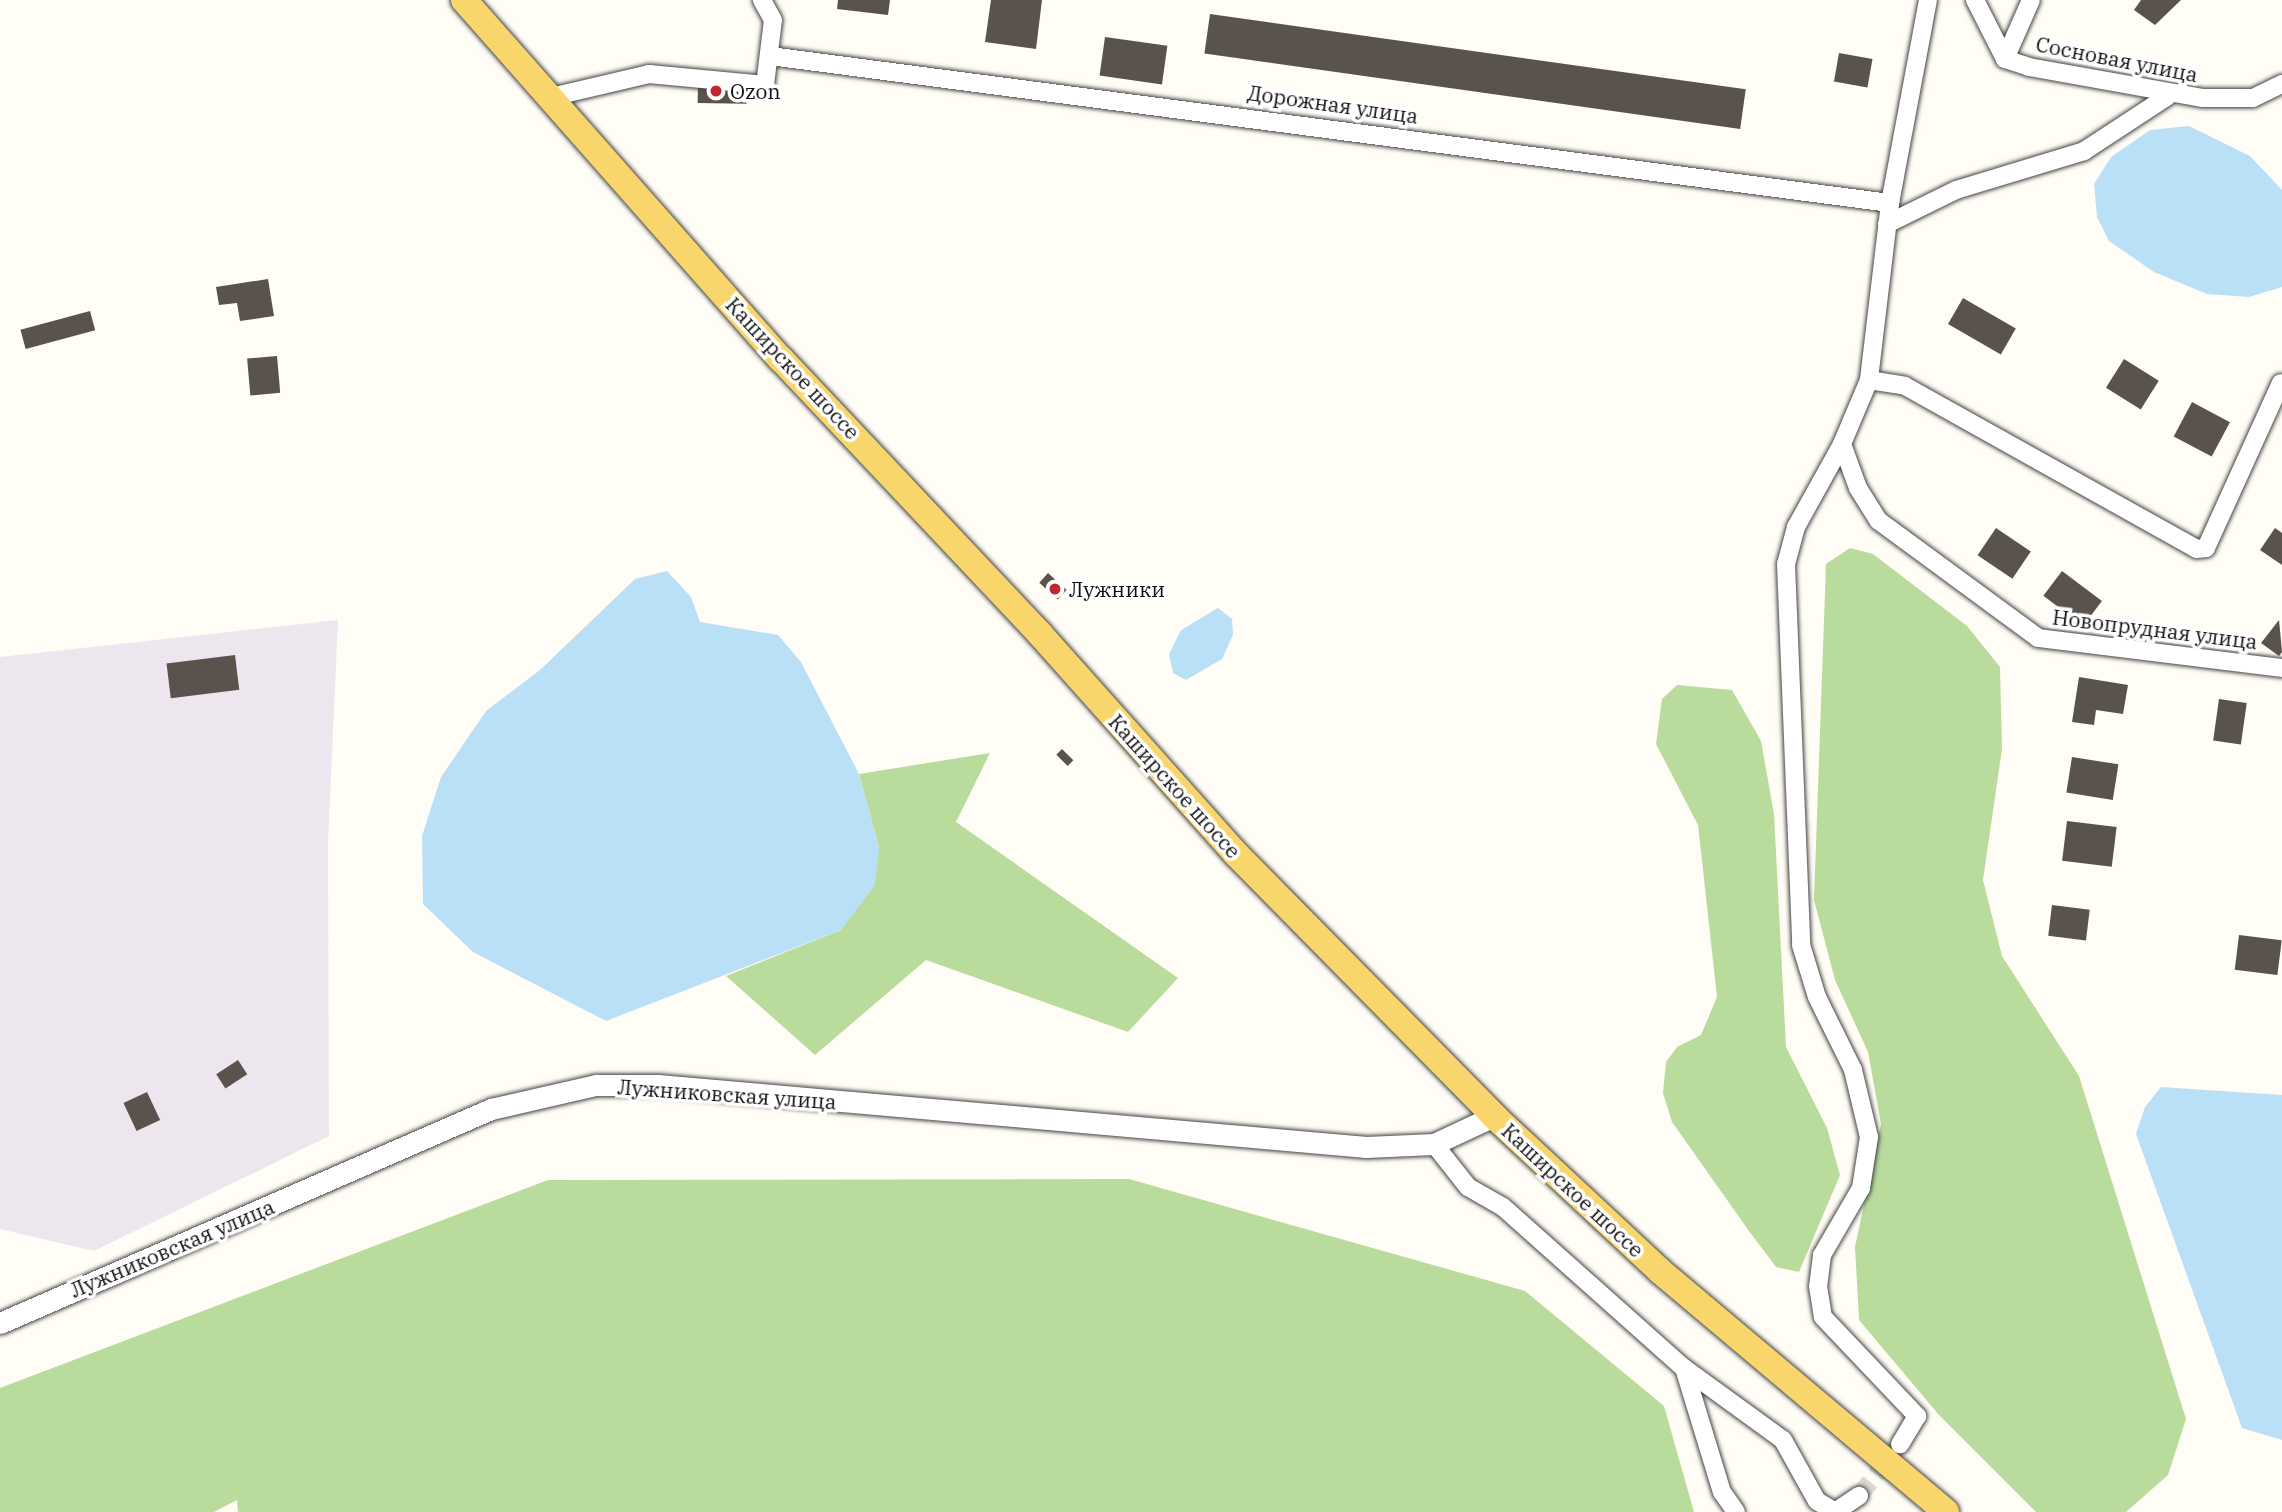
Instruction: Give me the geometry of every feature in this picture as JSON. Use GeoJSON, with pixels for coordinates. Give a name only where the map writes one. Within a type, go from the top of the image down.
{"type":"FeatureCollection","features":[{"type":"Feature","properties":{"kind":"main road","name":"Каширское шоссе"},"geometry":{"type":"LineString","coordinates":[[464,0],[781,359],[1040,634],[1236,855],[1494,1116],[1660,1271],[1946,1512]]}},
{"type":"Feature","properties":{"kind":"street"},"geometry":{"type":"LineString","coordinates":[[551,97],[649,74],[765,85],[773,20],[762,0]]}},
{"type":"Feature","properties":{"kind":"street"},"geometry":{"type":"LineString","coordinates":[[1900,1444],[1917,1416],[1823,1317],[1818,1286],[1822,1255],[1861,1188],[1869,1138],[1853,1070],[1817,997],[1801,945],[1786,564],[1796,527],[1842,444],[1869,380],[1890,204],[1928,0]]}},
{"type":"Feature","properties":{"kind":"street","name":"Сосновая улица"},"geometry":{"type":"LineString","coordinates":[[1975,0],[2006,58],[2168,96],[2253,98],[2280,89]]}},
{"type":"Feature","properties":{"kind":"street"},"geometry":{"type":"LineString","coordinates":[[2006,58],[2031,0]]}},
{"type":"Feature","properties":{"kind":"street","name":"Дорожная улица"},"geometry":{"type":"LineString","coordinates":[[770,56],[1890,204]]}},
{"type":"Feature","properties":{"kind":"street"},"geometry":{"type":"LineString","coordinates":[[1887,224],[1956,190],[2084,151],[2168,96]]}},
{"type":"Feature","properties":{"kind":"street"},"geometry":{"type":"LineString","coordinates":[[1869,380],[1905,386],[2197,549],[2206,548],[2281,383]]}},
{"type":"Feature","properties":{"kind":"street","name":"Новопрудная улица"},"geometry":{"type":"LineString","coordinates":[[1842,444],[1879,521],[2038,638],[2282,668]]}},
{"type":"Feature","properties":{"kind":"street","name":"Лужниковская улица"},"geometry":{"type":"LineString","coordinates":[[0,1323],[491,1109],[596,1085],[658,1085],[1366,1147],[1434,1144],[1494,1116]]}},
{"type":"Feature","properties":{"kind":"street"},"geometry":{"type":"LineString","coordinates":[[1434,1144],[1468,1187],[1503,1207],[1684,1368],[1783,1440],[1817,1501],[1835,1512],[1859,1496]]}},
{"type":"Feature","properties":{"kind":"street"},"geometry":{"type":"LineString","coordinates":[[1684,1368],[1722,1492],[1736,1512]]}},
{"type":"Feature","properties":{"kind":"shaded area"},"geometry":{"type":"Polygon","coordinates":[[[338,620],[328,843],[329,1136],[94,1251],[0,1229],[0,657],[338,620]]]}},
{"type":"Feature","properties":{"kind":"green space"},"geometry":{"type":"Polygon","coordinates":[[[1850,548],[1873,554],[1967,626],[2000,667],[2002,749],[1983,880],[2002,956],[2079,1076],[2186,1419],[2168,1475],[2126,1512],[2036,1512],[1939,1415],[1859,1320],[1855,1247],[1881,1124],[1868,1052],[1835,980],[1814,900],[1826,564],[1850,548]]]}},
{"type":"Feature","properties":{"kind":"green space"},"geometry":{"type":"Polygon","coordinates":[[[1677,685],[1732,690],[1761,741],[1774,814],[1786,1047],[1827,1128],[1840,1175],[1799,1272],[1776,1267],[1672,1122],[1663,1093],[1666,1062],[1677,1047],[1701,1035],[1717,997],[1698,825],[1656,744],[1662,699],[1677,685]]]}},
{"type":"Feature","properties":{"kind":"green space"},"geometry":{"type":"Polygon","coordinates":[[[990,753],[956,822],[1178,978],[1128,1032],[926,960],[815,1055],[726,976],[841,930],[879,848],[859,774],[990,753]]]}},
{"type":"Feature","properties":{"kind":"green space"},"geometry":{"type":"Polygon","coordinates":[[[1129,1179],[1525,1291],[1664,1406],[1694,1512],[238,1512],[237,1500],[214,1512],[0,1512],[0,1388],[548,1180],[1129,1179]]]}},
{"type":"Feature","properties":{"kind":"water"},"geometry":{"type":"Polygon","coordinates":[[[2189,126],[2250,156],[2282,190],[2282,287],[2249,297],[2207,294],[2154,272],[2109,241],[2097,217],[2094,184],[2111,157],[2150,130],[2189,126]]]}},
{"type":"Feature","properties":{"kind":"water"},"geometry":{"type":"Polygon","coordinates":[[[667,571],[691,597],[700,622],[778,635],[801,662],[859,774],[879,848],[875,885],[841,930],[606,1021],[473,952],[423,904],[422,836],[441,777],[486,711],[540,670],[635,579],[667,571]]]}},
{"type":"Feature","properties":{"kind":"water"},"geometry":{"type":"Polygon","coordinates":[[[1218,608],[1232,619],[1233,635],[1222,659],[1186,680],[1173,673],[1169,654],[1181,630],[1218,608]]]}},
{"type":"Feature","properties":{"kind":"water"},"geometry":{"type":"Polygon","coordinates":[[[2161,1087],[2282,1095],[2282,1440],[2242,1428],[2136,1134],[2145,1107],[2161,1087]]]}},
{"type":"Feature","properties":{"kind":"building"},"geometry":{"type":"Polygon","coordinates":[[[838,0],[890,0],[888,15],[837,9],[838,0]]]}},
{"type":"Feature","properties":{"kind":"building"},"geometry":{"type":"Polygon","coordinates":[[[991,0],[1042,0],[1036,49],[985,42],[991,0]]]}},
{"type":"Feature","properties":{"kind":"building"},"geometry":{"type":"Polygon","coordinates":[[[2141,0],[2181,0],[2155,25],[2134,10],[2141,0]]]}},
{"type":"Feature","properties":{"kind":"building"},"geometry":{"type":"Polygon","coordinates":[[[1210,14],[1746,89],[1740,129],[1204,54],[1210,14]]]}},
{"type":"Feature","properties":{"kind":"building"},"geometry":{"type":"Polygon","coordinates":[[[1105,37],[1167,46],[1162,84],[1100,76],[1105,37]]]}},
{"type":"Feature","properties":{"kind":"building"},"geometry":{"type":"Polygon","coordinates":[[[1839,53],[1872,59],[1867,87],[1834,82],[1839,53]]]}},
{"type":"Feature","properties":{"kind":"building"},"geometry":{"type":"Polygon","coordinates":[[[698,83],[747,84],[747,104],[698,103],[698,83]]]}},
{"type":"Feature","properties":{"kind":"building"},"geometry":{"type":"Polygon","coordinates":[[[268,279],[274,316],[240,321],[237,303],[219,305],[216,287],[268,279]]]}},
{"type":"Feature","properties":{"kind":"building"},"geometry":{"type":"Polygon","coordinates":[[[1963,298],[2016,329],[2001,354],[1948,324],[1963,298]]]}},
{"type":"Feature","properties":{"kind":"building"},"geometry":{"type":"Polygon","coordinates":[[[90,311],[95,330],[26,349],[20,330],[90,311]]]}},
{"type":"Feature","properties":{"kind":"building"},"geometry":{"type":"Polygon","coordinates":[[[277,356],[280,393],[250,395],[247,359],[277,356]]]}},
{"type":"Feature","properties":{"kind":"building"},"geometry":{"type":"Polygon","coordinates":[[[2124,359],[2159,381],[2141,410],[2106,388],[2124,359]]]}},
{"type":"Feature","properties":{"kind":"building"},"geometry":{"type":"Polygon","coordinates":[[[2192,402],[2230,422],[2212,457],[2174,436],[2192,402]]]}},
{"type":"Feature","properties":{"kind":"building"},"geometry":{"type":"Polygon","coordinates":[[[1996,528],[2031,551],[2012,579],[1978,555],[1996,528]]]}},
{"type":"Feature","properties":{"kind":"building"},"geometry":{"type":"Polygon","coordinates":[[[2275,528],[2282,533],[2282,565],[2260,550],[2275,528]]]}},
{"type":"Feature","properties":{"kind":"building"},"geometry":{"type":"Polygon","coordinates":[[[2062,571],[2102,601],[2083,626],[2043,596],[2062,571]]]}},
{"type":"Feature","properties":{"kind":"building"},"geometry":{"type":"Polygon","coordinates":[[[1048,573],[1067,590],[1058,599],[1039,583],[1048,573]]]}},
{"type":"Feature","properties":{"kind":"building"},"geometry":{"type":"Polygon","coordinates":[[[2279,620],[2282,652],[2279,656],[2261,643],[2279,620]]]}},
{"type":"Feature","properties":{"kind":"building"},"geometry":{"type":"Polygon","coordinates":[[[235,655],[239,690],[171,698],[167,663],[235,655]]]}},
{"type":"Feature","properties":{"kind":"building"},"geometry":{"type":"Polygon","coordinates":[[[2079,677],[2128,685],[2123,714],[2096,710],[2094,725],[2072,722],[2079,677]]]}},
{"type":"Feature","properties":{"kind":"building"},"geometry":{"type":"Polygon","coordinates":[[[2219,699],[2247,703],[2241,744],[2213,741],[2219,699]]]}},
{"type":"Feature","properties":{"kind":"building"},"geometry":{"type":"Polygon","coordinates":[[[1062,749],[1073,760],[1068,766],[1056,755],[1062,749]]]}},
{"type":"Feature","properties":{"kind":"building"},"geometry":{"type":"Polygon","coordinates":[[[2072,757],[2118,764],[2113,800],[2066,793],[2072,757]]]}},
{"type":"Feature","properties":{"kind":"building"},"geometry":{"type":"Polygon","coordinates":[[[2067,821],[2117,827],[2112,867],[2062,861],[2067,821]]]}},
{"type":"Feature","properties":{"kind":"building"},"geometry":{"type":"Polygon","coordinates":[[[2052,905],[2090,910],[2086,940],[2048,936],[2052,905]]]}},
{"type":"Feature","properties":{"kind":"building"},"geometry":{"type":"Polygon","coordinates":[[[2239,935],[2282,940],[2277,975],[2235,970],[2239,935]]]}},
{"type":"Feature","properties":{"kind":"building"},"geometry":{"type":"Polygon","coordinates":[[[238,1060],[247,1074],[225,1088],[216,1074],[238,1060]]]}},
{"type":"Feature","properties":{"kind":"building"},"geometry":{"type":"Polygon","coordinates":[[[147,1092],[160,1120],[137,1131],[123,1103],[147,1092]]]}},
{"type":"Feature","properties":{"kind":"tunnel"},"geometry":{"type":"LineString","coordinates":[[1859,1496],[1891,1455]]}},
{"type":"Feature","properties":{"kind":"place","name":"Ozon"},"geometry":{"type":"Point","coordinates":[716,91]}},
{"type":"Feature","properties":{"kind":"place","name":"Лужники"},"geometry":{"type":"Point","coordinates":[1055,589]}}]}
